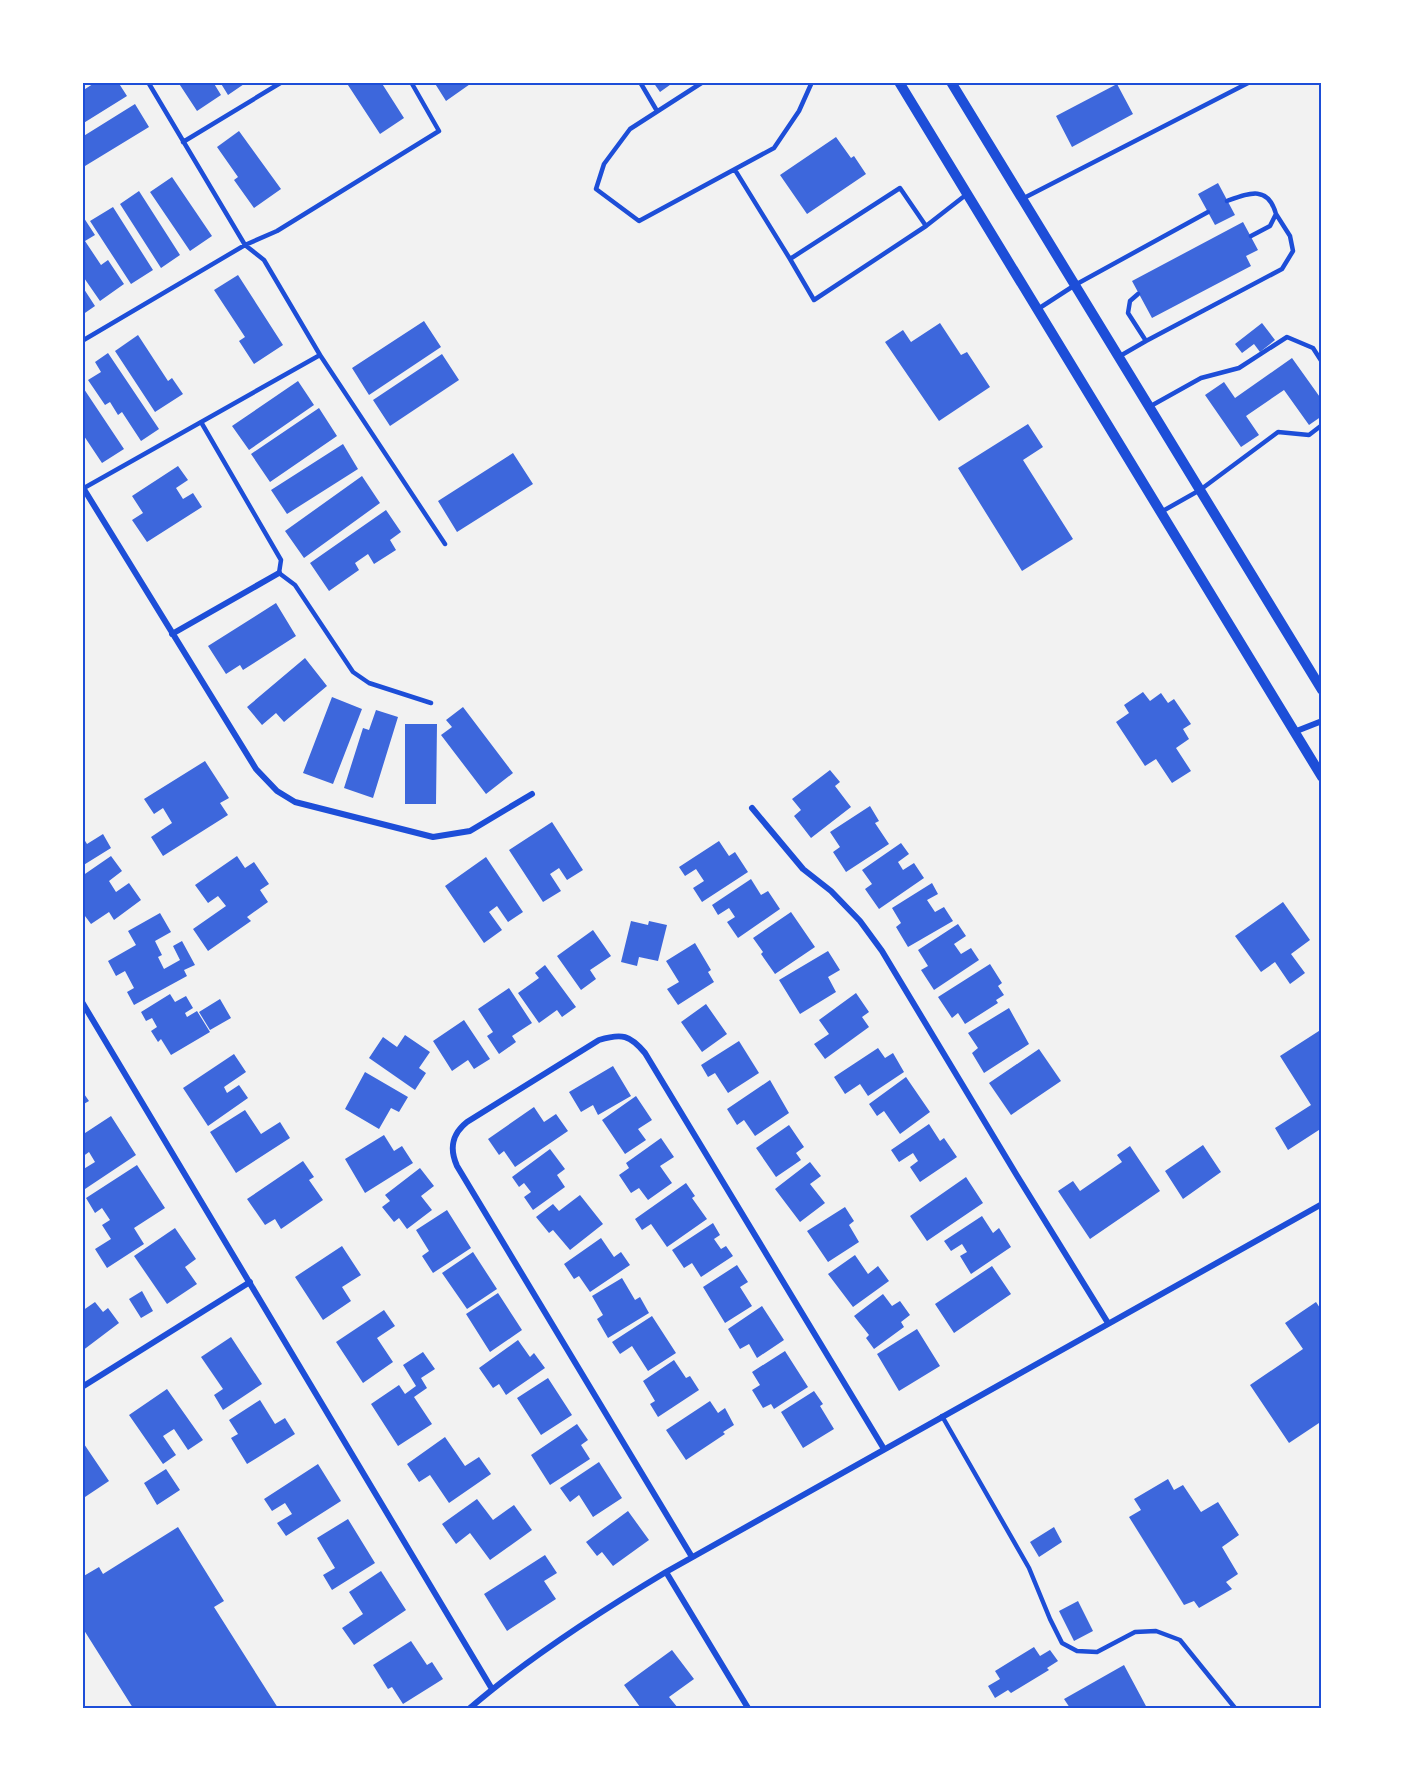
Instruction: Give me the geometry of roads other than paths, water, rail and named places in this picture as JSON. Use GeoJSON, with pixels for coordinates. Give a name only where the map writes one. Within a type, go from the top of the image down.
{"type":"FeatureCollection","features":[{"type":"Feature","properties":{"kind":"street"},"geometry":{"type":"LineString","coordinates":[[899,82],[1294,732],[1320,770]]}},
{"type":"Feature","properties":{"kind":"street"},"geometry":{"type":"LineString","coordinates":[[951,82],[1322,690]]}},
{"type":"Feature","properties":{"kind":"street"},"geometry":{"type":"LineString","coordinates":[[83,487],[256,769],[277,791],[295,802],[433,837],[470,831],[532,794]]}},
{"type":"Feature","properties":{"kind":"street"},"geometry":{"type":"LineString","coordinates":[[172,634],[279,573]]}},
{"type":"Feature","properties":{"kind":"street"},"geometry":{"type":"LineString","coordinates":[[1294,732],[1322,721]]}},
{"type":"Feature","properties":{"kind":"street"},"geometry":{"type":"LineString","coordinates":[[752,808],[803,869],[831,891],[860,921],[882,951],[1108,1323]]}},
{"type":"Feature","properties":{"kind":"street"},"geometry":{"type":"LineString","coordinates":[[82,1002],[492,1689]]}},
{"type":"Feature","properties":{"kind":"street"},"geometry":{"type":"LineString","coordinates":[[692,1557],[453,1157],[452,1146],[460,1128],[599,1040],[614,1035],[627,1037],[635,1041],[651,1063],[884,1449]]}},
{"type":"Feature","properties":{"kind":"street"},"geometry":{"type":"LineString","coordinates":[[470,1708],[492,1689],[574,1631],[666,1572],[1322,1204]]}},
{"type":"Feature","properties":{"kind":"street"},"geometry":{"type":"LineString","coordinates":[[82,1388],[250,1282]]}},
{"type":"Feature","properties":{"kind":"street"},"geometry":{"type":"LineString","coordinates":[[666,1572],[748,1708]]}},
{"type":"Feature","properties":{"kind":"lane"},"geometry":{"type":"LineString","coordinates":[[148,82],[245,244],[264,260],[320,355],[445,544]]}},
{"type":"Feature","properties":{"kind":"lane"},"geometry":{"type":"LineString","coordinates":[[183,142],[282,82]]}},
{"type":"Feature","properties":{"kind":"lane"},"geometry":{"type":"LineString","coordinates":[[82,341],[245,244],[277,231],[439,131],[411,82]]}},
{"type":"Feature","properties":{"kind":"lane"},"geometry":{"type":"LineString","coordinates":[[640,82],[657,111]]}},
{"type":"Feature","properties":{"kind":"lane"},"geometry":{"type":"LineString","coordinates":[[703,82],[630,129],[604,164],[596,189],[639,221],[774,148],[799,111],[812,82]]}},
{"type":"Feature","properties":{"kind":"lane"},"geometry":{"type":"LineString","coordinates":[[1022,199],[1250,82]]}},
{"type":"Feature","properties":{"kind":"lane"},"geometry":{"type":"LineString","coordinates":[[735,170],[814,300],[926,226],[967,193]]}},
{"type":"Feature","properties":{"kind":"lane"},"geometry":{"type":"LineString","coordinates":[[790,259],[900,188],[926,226]]}},
{"type":"Feature","properties":{"kind":"lane"},"geometry":{"type":"LineString","coordinates":[[1119,357],[1282,269],[1293,251],[1290,236],[1276,214],[1274,205],[1266,196],[1251,192],[1227,201]]}},
{"type":"Feature","properties":{"kind":"lane"},"geometry":{"type":"LineString","coordinates":[[1038,309],[1075,285],[1208,212]]}},
{"type":"Feature","properties":{"kind":"lane"},"geometry":{"type":"LineString","coordinates":[[1251,236],[1270,226],[1276,214]]}},
{"type":"Feature","properties":{"kind":"lane"},"geometry":{"type":"LineString","coordinates":[[1138,294],[1130,301],[1128,313],[1146,341]]}},
{"type":"Feature","properties":{"kind":"lane"},"geometry":{"type":"LineString","coordinates":[[1149,407],[1201,378],[1239,368],[1287,337],[1312,348],[1322,362]]}},
{"type":"Feature","properties":{"kind":"lane"},"geometry":{"type":"LineString","coordinates":[[83,487],[320,355]]}},
{"type":"Feature","properties":{"kind":"lane"},"geometry":{"type":"LineString","coordinates":[[201,422],[281,560],[279,573],[295,585],[353,672],[369,683],[431,703]]}},
{"type":"Feature","properties":{"kind":"lane"},"geometry":{"type":"LineString","coordinates":[[1161,512],[1200,490],[1278,432],[1309,435],[1322,425]]}},
{"type":"Feature","properties":{"kind":"lane"},"geometry":{"type":"LineString","coordinates":[[942,1416],[1029,1568],[1062,1643],[1077,1651],[1097,1652],[1135,1632],[1156,1631],[1180,1640],[1235,1708]]}}]}
